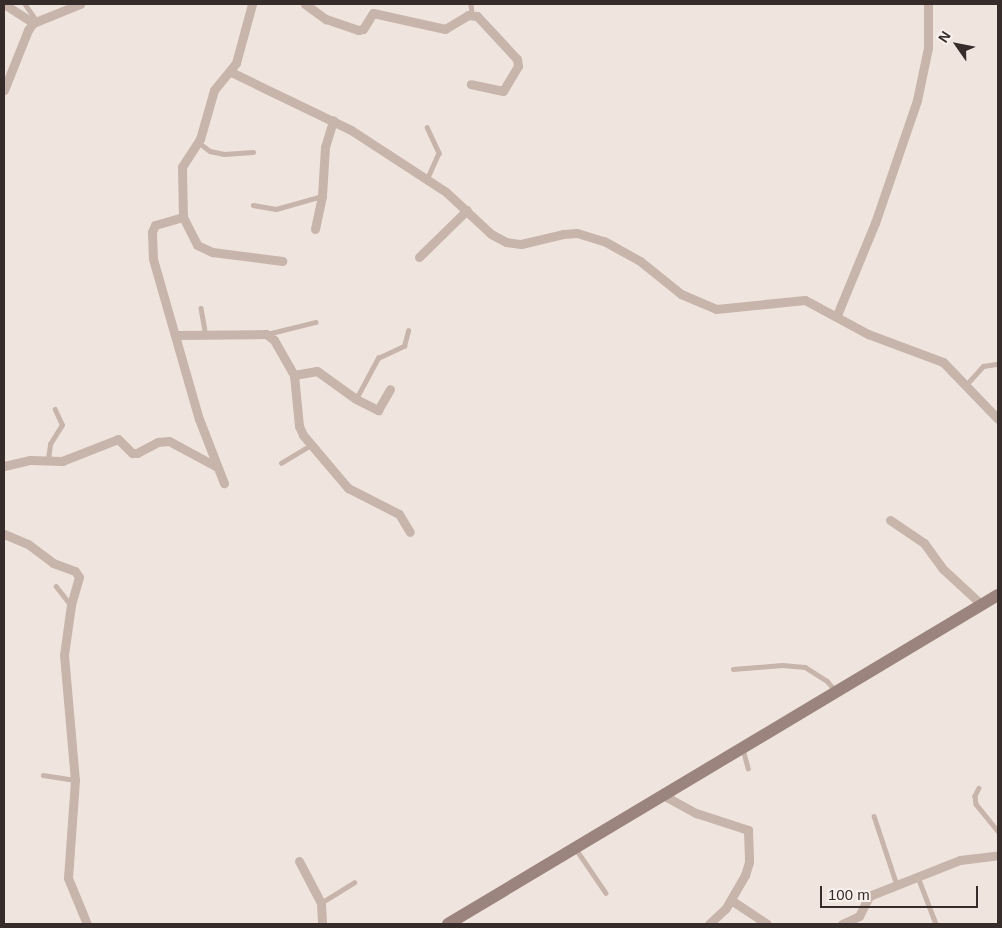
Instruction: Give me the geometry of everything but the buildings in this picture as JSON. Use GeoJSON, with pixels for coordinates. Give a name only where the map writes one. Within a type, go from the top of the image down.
{"type":"FeatureCollection","features":[{"type":"Feature","properties":{"kind":"street"},"geometry":{"type":"LineString","coordinates":[[4,4],[35,21]]}},
{"type":"Feature","properties":{"kind":"street"},"geometry":{"type":"LineString","coordinates":[[4,90],[6,73],[35,21],[80,4]]}},
{"type":"Feature","properties":{"kind":"street"},"geometry":{"type":"LineString","coordinates":[[252,4],[236,63],[231,72],[214,90],[198,142],[181,172],[183,217],[197,245],[212,252],[282,261]]}},
{"type":"Feature","properties":{"kind":"street"},"geometry":{"type":"LineString","coordinates":[[305,4],[326,19],[358,30],[363,29],[373,13],[445,28],[472,14],[488,26],[518,63],[516,72],[503,91],[471,84]]}},
{"type":"Feature","properties":{"kind":"street"},"geometry":{"type":"LineString","coordinates":[[837,315],[875,224],[917,100],[928,48],[928,4]]}},
{"type":"Feature","properties":{"kind":"street"},"geometry":{"type":"LineString","coordinates":[[231,72],[333,120],[427,180],[467,210],[491,234],[506,242],[521,244],[563,234],[577,233],[604,240],[640,260],[677,291],[716,309],[805,300],[837,315],[868,334],[943,362],[998,419]]}},
{"type":"Feature","properties":{"kind":"street"},"geometry":{"type":"LineString","coordinates":[[315,229],[322,196],[324,159],[333,120]]}},
{"type":"Feature","properties":{"kind":"street"},"geometry":{"type":"LineString","coordinates":[[420,258],[467,210]]}},
{"type":"Feature","properties":{"kind":"street"},"geometry":{"type":"LineString","coordinates":[[183,217],[160,221],[152,232],[153,258],[199,419],[224,483]]}},
{"type":"Feature","properties":{"kind":"street"},"geometry":{"type":"LineString","coordinates":[[176,335],[266,334],[274,340],[294,375],[299,426],[311,445],[348,488],[399,514],[410,532]]}},
{"type":"Feature","properties":{"kind":"street"},"geometry":{"type":"LineString","coordinates":[[294,375],[317,371],[356,399],[378,410],[390,389]]}},
{"type":"Feature","properties":{"kind":"street"},"geometry":{"type":"LineString","coordinates":[[4,466],[48,460],[62,461],[118,439],[132,453],[137,453],[163,440],[169,440],[201,461],[217,467]]}},
{"type":"Feature","properties":{"kind":"street"},"geometry":{"type":"LineString","coordinates":[[890,520],[924,543],[943,569],[982,605]]}},
{"type":"Feature","properties":{"kind":"street"},"geometry":{"type":"LineString","coordinates":[[4,534],[28,544],[53,563],[78,573],[70,605],[64,655],[75,780],[68,878],[87,924]]}},
{"type":"Feature","properties":{"kind":"street"},"geometry":{"type":"LineString","coordinates":[[448,924],[998,595]]}},
{"type":"Feature","properties":{"kind":"street"},"geometry":{"type":"LineString","coordinates":[[663,795],[696,813],[748,830],[749,862],[731,900],[708,924]]}},
{"type":"Feature","properties":{"kind":"street"},"geometry":{"type":"LineString","coordinates":[[842,924],[859,916],[869,896],[960,860],[998,855]]}},
{"type":"Feature","properties":{"kind":"street"},"geometry":{"type":"LineString","coordinates":[[299,861],[321,902],[322,924]]}},
{"type":"Feature","properties":{"kind":"street"},"geometry":{"type":"LineString","coordinates":[[731,900],[767,924]]}},
{"type":"Feature","properties":{"kind":"lane"},"geometry":{"type":"LineString","coordinates":[[25,4],[35,21]]}},
{"type":"Feature","properties":{"kind":"lane"},"geometry":{"type":"LineString","coordinates":[[471,4],[472,14]]}},
{"type":"Feature","properties":{"kind":"lane"},"geometry":{"type":"LineString","coordinates":[[427,127],[439,153],[427,180]]}},
{"type":"Feature","properties":{"kind":"lane"},"geometry":{"type":"LineString","coordinates":[[198,142],[210,150],[224,154],[253,152]]}},
{"type":"Feature","properties":{"kind":"lane"},"geometry":{"type":"LineString","coordinates":[[253,205],[276,209],[322,196]]}},
{"type":"Feature","properties":{"kind":"lane"},"geometry":{"type":"LineString","coordinates":[[201,308],[206,335]]}},
{"type":"Feature","properties":{"kind":"lane"},"geometry":{"type":"LineString","coordinates":[[266,334],[316,322]]}},
{"type":"Feature","properties":{"kind":"lane"},"geometry":{"type":"LineString","coordinates":[[356,399],[378,358],[404,346],[408,331]]}},
{"type":"Feature","properties":{"kind":"lane"},"geometry":{"type":"LineString","coordinates":[[966,385],[983,366],[998,364]]}},
{"type":"Feature","properties":{"kind":"lane"},"geometry":{"type":"LineString","coordinates":[[48,460],[50,444],[62,425],[55,410]]}},
{"type":"Feature","properties":{"kind":"lane"},"geometry":{"type":"LineString","coordinates":[[281,463],[311,445]]}},
{"type":"Feature","properties":{"kind":"lane"},"geometry":{"type":"LineString","coordinates":[[56,586],[70,605]]}},
{"type":"Feature","properties":{"kind":"lane"},"geometry":{"type":"LineString","coordinates":[[733,669],[782,665],[805,667],[828,681],[837,692]]}},
{"type":"Feature","properties":{"kind":"lane"},"geometry":{"type":"LineString","coordinates":[[743,748],[748,768]]}},
{"type":"Feature","properties":{"kind":"lane"},"geometry":{"type":"LineString","coordinates":[[43,775],[75,780]]}},
{"type":"Feature","properties":{"kind":"lane"},"geometry":{"type":"LineString","coordinates":[[979,788],[975,796],[976,804],[998,831]]}},
{"type":"Feature","properties":{"kind":"lane"},"geometry":{"type":"LineString","coordinates":[[874,816],[897,885]]}},
{"type":"Feature","properties":{"kind":"lane"},"geometry":{"type":"LineString","coordinates":[[575,848],[606,893]]}},
{"type":"Feature","properties":{"kind":"lane"},"geometry":{"type":"LineString","coordinates":[[918,877],[936,924]]}},
{"type":"Feature","properties":{"kind":"lane"},"geometry":{"type":"LineString","coordinates":[[321,902],[354,882]]}}]}
